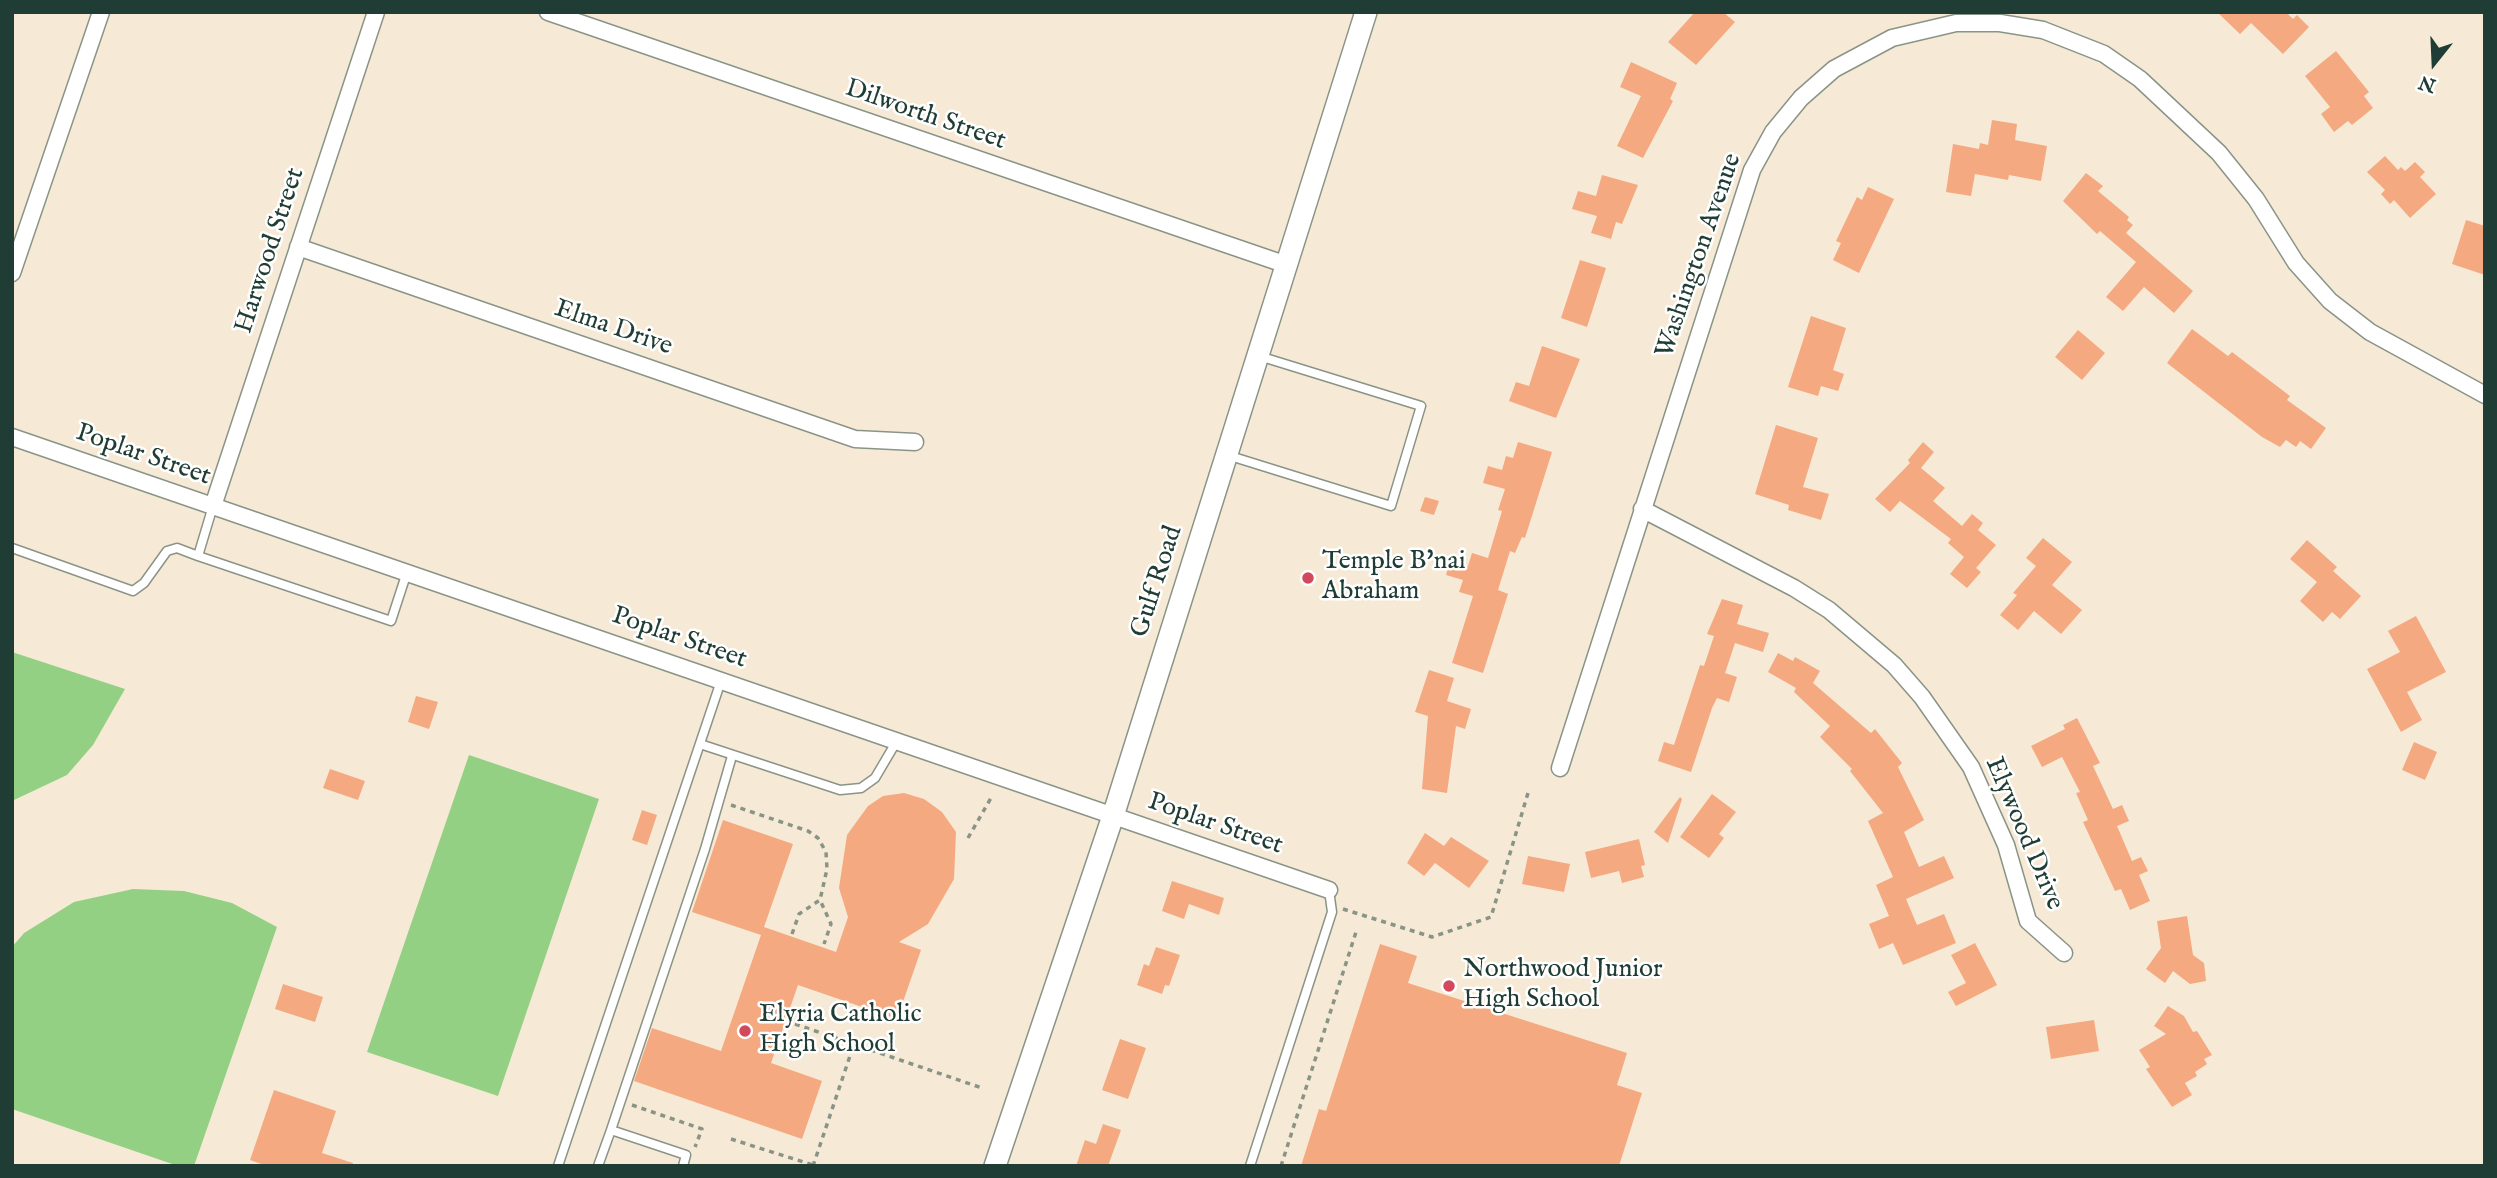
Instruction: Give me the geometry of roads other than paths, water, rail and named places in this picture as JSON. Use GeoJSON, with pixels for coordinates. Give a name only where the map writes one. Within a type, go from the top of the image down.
{"type":"FeatureCollection","features":[{"type":"Feature","properties":{"kind":"street"},"geometry":{"type":"LineString","coordinates":[[12,273],[101,12]]}},
{"type":"Feature","properties":{"kind":"street","name":"Harwood Street"},"geometry":{"type":"LineString","coordinates":[[213,506],[376,12]]}},
{"type":"Feature","properties":{"kind":"street","name":"Dilworth Street"},"geometry":{"type":"LineString","coordinates":[[548,12],[1287,265]]}},
{"type":"Feature","properties":{"kind":"street","name":"Gulf Road"},"geometry":{"type":"LineString","coordinates":[[995,1166],[1113,816],[1366,12]]}},
{"type":"Feature","properties":{"kind":"street","name":"Washington Avenue"},"geometry":{"type":"LineString","coordinates":[[1560,768],[1740,199],[1752,170],[1773,132],[1801,98],[1852,57],[1913,31],[1956,23],[2000,23],[2043,30],[2085,44],[2123,66],[2227,161],[2256,199],[2296,264],[2330,301],[2370,331],[2485,396]]}},
{"type":"Feature","properties":{"kind":"street","name":"Elma Drive"},"geometry":{"type":"LineString","coordinates":[[298,247],[855,439],[915,442]]}},
{"type":"Feature","properties":{"kind":"street","name":"Poplar Street"},"geometry":{"type":"LineString","coordinates":[[12,437],[898,739],[1331,898]]}},
{"type":"Feature","properties":{"kind":"street","name":"Elywood Drive"},"geometry":{"type":"LineString","coordinates":[[1642,509],[1794,587],[1837,617],[1894,665],[1922,697],[1971,767],[2006,845],[2028,921],[2064,953]]}},
{"type":"Feature","properties":{"kind":"lane"},"geometry":{"type":"LineString","coordinates":[[1227,455],[1391,506],[1421,406],[1258,356]]}},
{"type":"Feature","properties":{"kind":"lane"},"geometry":{"type":"LineString","coordinates":[[198,556],[213,506]]}},
{"type":"Feature","properties":{"kind":"lane"},"geometry":{"type":"LineString","coordinates":[[12,548],[133,591],[144,583],[167,551],[177,548],[391,621],[407,572]]}},
{"type":"Feature","properties":{"kind":"lane"},"geometry":{"type":"LineString","coordinates":[[558,1166],[721,679]]}},
{"type":"Feature","properties":{"kind":"lane"},"geometry":{"type":"LineString","coordinates":[[700,744],[840,790],[861,788],[875,778],[898,739]]}},
{"type":"Feature","properties":{"kind":"lane"},"geometry":{"type":"LineString","coordinates":[[598,1166],[705,849],[732,756]]}},
{"type":"Feature","properties":{"kind":"lane"},"geometry":{"type":"LineString","coordinates":[[1250,1166],[1331,898]]}},
{"type":"Feature","properties":{"kind":"lane"},"geometry":{"type":"LineString","coordinates":[[611,1130],[687,1155],[683,1166]]}},
{"type":"Feature","properties":{"kind":"place","name":"Temple B'nai Abraham"},"geometry":{"type":"Point","coordinates":[1308,578]}},
{"type":"Feature","properties":{"kind":"place","name":"Northwood Junior High School"},"geometry":{"type":"Point","coordinates":[1449,986]}},
{"type":"Feature","properties":{"kind":"place","name":"Elyria Catholic High School"},"geometry":{"type":"Point","coordinates":[745,1031]}}]}
